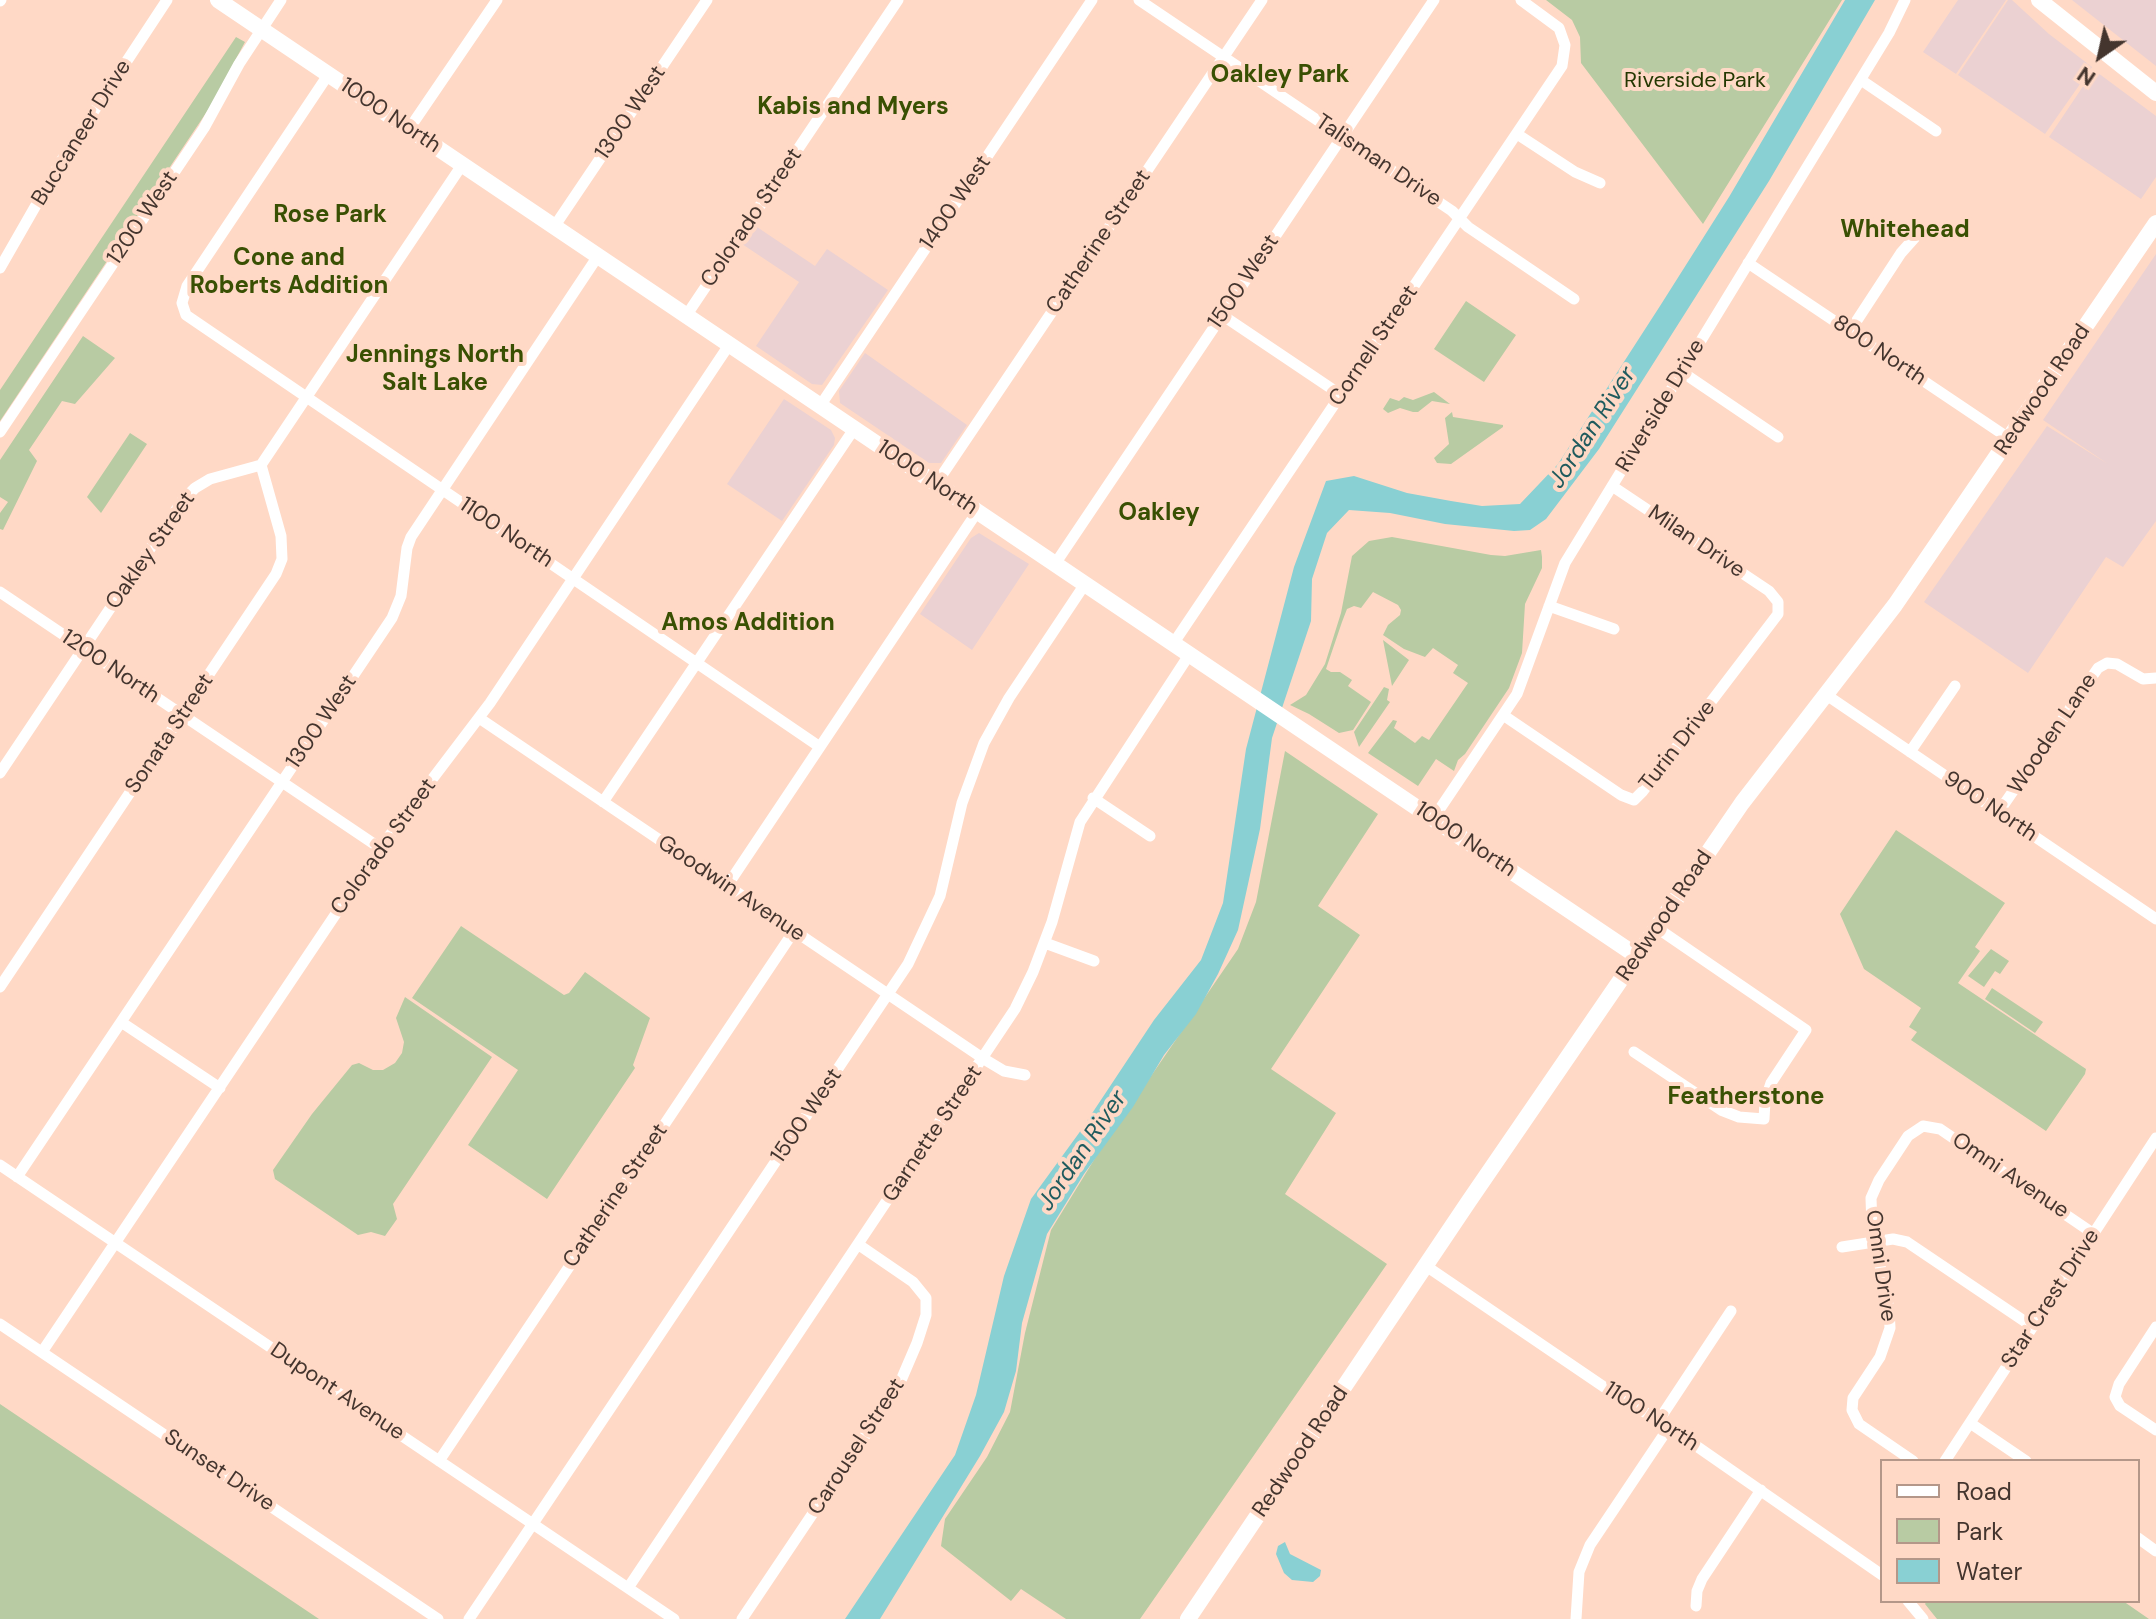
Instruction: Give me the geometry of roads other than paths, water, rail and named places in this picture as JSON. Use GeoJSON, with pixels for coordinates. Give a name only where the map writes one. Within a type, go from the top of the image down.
{"type":"FeatureCollection","features":[{"type":"Feature","properties":{"kind":"main road","name":"1000 North"},"geometry":{"type":"LineString","coordinates":[[218,0],[1637,956]]}},
{"type":"Feature","properties":{"kind":"main road"},"geometry":{"type":"LineString","coordinates":[[2039,0],[2156,93]]}},
{"type":"Feature","properties":{"kind":"main road","name":"Redwood Road"},"geometry":{"type":"LineString","coordinates":[[1188,1619],[1742,803],[1895,605],[2156,223]]}},
{"type":"Feature","properties":{"kind":"street","name":"Buccaneer Drive"},"geometry":{"type":"LineString","coordinates":[[0,268],[63,158],[167,0]]}},
{"type":"Feature","properties":{"kind":"street","name":"1200 West"},"geometry":{"type":"LineString","coordinates":[[0,432],[204,128],[281,0]]}},
{"type":"Feature","properties":{"kind":"street"},"geometry":{"type":"LineString","coordinates":[[409,129],[497,0]]}},
{"type":"Feature","properties":{"kind":"street","name":"1300 West"},"geometry":{"type":"LineString","coordinates":[[554,227],[707,0]]}},
{"type":"Feature","properties":{"kind":"street","name":"Colorado Street"},"geometry":{"type":"LineString","coordinates":[[686,316],[898,0]]}},
{"type":"Feature","properties":{"kind":"street","name":"1400 West"},"geometry":{"type":"LineString","coordinates":[[820,406],[1092,0]]}},
{"type":"Feature","properties":{"kind":"street","name":"Talisman Drive"},"geometry":{"type":"LineString","coordinates":[[1139,0],[1452,211],[1574,299]]}},
{"type":"Feature","properties":{"kind":"street","name":"Catherine Street"},"geometry":{"type":"LineString","coordinates":[[936,484],[1262,0]]}},
{"type":"Feature","properties":{"kind":"street","name":"1500 West"},"geometry":{"type":"LineString","coordinates":[[1055,564],[1434,0]]}},
{"type":"Feature","properties":{"kind":"street","name":"Cornell Street"},"geometry":{"type":"LineString","coordinates":[[1173,644],[1562,66],[1565,45],[1555,23],[1521,0]]}},
{"type":"Feature","properties":{"kind":"street","name":"Riverside Drive"},"geometry":{"type":"LineString","coordinates":[[1433,819],[1521,686],[1565,563],[1861,80],[1905,0]]}},
{"type":"Feature","properties":{"kind":"street","name":"1100 North"},"geometry":{"type":"LineString","coordinates":[[328,75],[187,286],[182,303],[190,320],[820,747]]}},
{"type":"Feature","properties":{"kind":"street"},"geometry":{"type":"LineString","coordinates":[[1861,80],[1936,131]]}},
{"type":"Feature","properties":{"kind":"street"},"geometry":{"type":"LineString","coordinates":[[1517,134],[1575,172],[1600,183]]}},
{"type":"Feature","properties":{"kind":"street"},"geometry":{"type":"LineString","coordinates":[[261,465],[462,165]]}},
{"type":"Feature","properties":{"kind":"street"},"geometry":{"type":"LineString","coordinates":[[1850,331],[1901,253],[1917,235]]}},
{"type":"Feature","properties":{"kind":"street","name":"1300 West"},"geometry":{"type":"LineString","coordinates":[[17,1177],[392,618],[401,596],[409,541],[598,256]]}},
{"type":"Feature","properties":{"kind":"street","name":"800 North"},"geometry":{"type":"LineString","coordinates":[[1748,263],[2010,439]]}},
{"type":"Feature","properties":{"kind":"street"},"geometry":{"type":"LineString","coordinates":[[1222,315],[1341,395]]}},
{"type":"Feature","properties":{"kind":"street","name":"Colorado Street"},"geometry":{"type":"LineString","coordinates":[[42,1352],[380,848],[479,718],[729,345]]}},
{"type":"Feature","properties":{"kind":"street"},"geometry":{"type":"LineString","coordinates":[[1682,372],[1778,437]]}},
{"type":"Feature","properties":{"kind":"street"},"geometry":{"type":"LineString","coordinates":[[603,802],[854,429]]}},
{"type":"Feature","properties":{"kind":"street","name":"Oakley Street"},"geometry":{"type":"LineString","coordinates":[[0,773],[188,494],[210,479],[261,465]]}},
{"type":"Feature","properties":{"kind":"street","name":"Sonata Street"},"geometry":{"type":"LineString","coordinates":[[0,987],[280,567],[281,536],[261,465]]}},
{"type":"Feature","properties":{"kind":"street","name":"Milan Drive"},"geometry":{"type":"LineString","coordinates":[[1612,486],[1769,591],[1778,602]]}},
{"type":"Feature","properties":{"kind":"street"},"geometry":{"type":"LineString","coordinates":[[727,886],[977,512]]}},
{"type":"Feature","properties":{"kind":"street","name":"1500 West"},"geometry":{"type":"LineString","coordinates":[[469,1619],[908,964],[931,919],[947,873],[962,803],[984,743],[1009,698],[1085,584]]}},
{"type":"Feature","properties":{"kind":"street","name":"1200 North"},"geometry":{"type":"LineString","coordinates":[[0,592],[380,848]]}},
{"type":"Feature","properties":{"kind":"street","name":"Turin Drive"},"geometry":{"type":"LineString","coordinates":[[1503,715],[1621,795],[1634,800],[1641,795],[1774,622],[1779,610],[1778,602]]}},
{"type":"Feature","properties":{"kind":"street"},"geometry":{"type":"LineString","coordinates":[[1549,606],[1614,629]]}},
{"type":"Feature","properties":{"kind":"street","name":"Garnette Street"},"geometry":{"type":"LineString","coordinates":[[628,1588],[984,1059],[1025,990],[1045,943],[1058,904],[1074,835],[1093,798],[1189,655]]}},
{"type":"Feature","properties":{"kind":"street","name":"Wooden Lane"},"geometry":{"type":"LineString","coordinates":[[1998,813],[2098,668],[2107,663],[2117,664],[2143,679],[2156,678]]}},
{"type":"Feature","properties":{"kind":"street"},"geometry":{"type":"LineString","coordinates":[[1910,752],[1955,686]]}},
{"type":"Feature","properties":{"kind":"street","name":"900 North"},"geometry":{"type":"LineString","coordinates":[[1825,694],[2156,919]]}},
{"type":"Feature","properties":{"kind":"street","name":"Goodwin Avenue"},"geometry":{"type":"LineString","coordinates":[[479,718],[984,1059],[1004,1071],[1025,1075]]}},
{"type":"Feature","properties":{"kind":"street"},"geometry":{"type":"LineString","coordinates":[[1093,798],[1150,836]]}},
{"type":"Feature","properties":{"kind":"street"},"geometry":{"type":"LineString","coordinates":[[1634,1052],[1721,1110],[1739,1117],[1764,1119],[1765,1101],[1771,1083],[1806,1030],[1657,928]]}},
{"type":"Feature","properties":{"kind":"street","name":"Catherine Street"},"geometry":{"type":"LineString","coordinates":[[439,1461],[794,931]]}},
{"type":"Feature","properties":{"kind":"street"},"geometry":{"type":"LineString","coordinates":[[1045,943],[1094,961]]}},
{"type":"Feature","properties":{"kind":"street"},"geometry":{"type":"LineString","coordinates":[[121,1022],[220,1088]]}},
{"type":"Feature","properties":{"kind":"street","name":"Omni Avenue"},"geometry":{"type":"LineString","coordinates":[[1923,1126],[1934,1126],[1944,1131],[2094,1234]]}},
{"type":"Feature","properties":{"kind":"street","name":"Omni Drive"},"geometry":{"type":"LineString","coordinates":[[1910,1459],[1863,1427],[1853,1415],[1853,1398],[1880,1357],[1890,1328],[1870,1208],[1875,1188],[1908,1136],[1923,1126]]}},
{"type":"Feature","properties":{"kind":"street","name":"Star Crest Drive"},"geometry":{"type":"LineString","coordinates":[[1946,1459],[2156,1138]]}},
{"type":"Feature","properties":{"kind":"street","name":"Dupont Avenue"},"geometry":{"type":"LineString","coordinates":[[0,1165],[674,1619]]}},
{"type":"Feature","properties":{"kind":"street"},"geometry":{"type":"LineString","coordinates":[[1842,1247],[1893,1239],[1907,1242],[2033,1327]]}},
{"type":"Feature","properties":{"kind":"street","name":"Carousel Street"},"geometry":{"type":"LineString","coordinates":[[742,1619],[899,1385],[917,1343],[927,1309],[923,1292],[859,1245]]}},
{"type":"Feature","properties":{"kind":"street","name":"1100 North"},"geometry":{"type":"LineString","coordinates":[[1426,1266],[1607,1389],[1664,1423],[1880,1567]]}},
{"type":"Feature","properties":{"kind":"street"},"geometry":{"type":"LineString","coordinates":[[1576,1619],[1579,1572],[1590,1545],[1731,1311]]}},
{"type":"Feature","properties":{"kind":"street","name":"Sunset Drive"},"geometry":{"type":"LineString","coordinates":[[0,1324],[438,1619]]}},
{"type":"Feature","properties":{"kind":"street"},"geometry":{"type":"LineString","coordinates":[[2156,1327],[2119,1384],[2115,1397],[2120,1406],[2156,1430]]}},
{"type":"Feature","properties":{"kind":"street"},"geometry":{"type":"LineString","coordinates":[[1970,1423],[2023,1459]]}},
{"type":"Feature","properties":{"kind":"street"},"geometry":{"type":"LineString","coordinates":[[1696,1606],[1702,1579],[1761,1490]]}},
{"type":"Feature","properties":{"kind":"street"},"geometry":{"type":"LineString","coordinates":[[1910,1603],[1923,1619]]}},
{"type":"Feature","properties":{"kind":"water","name":"Jordan River"},"geometry":{"type":"Polygon","coordinates":[[[1845,0],[1875,0],[1769,181],[1599,449],[1546,519],[1530,530],[1514,531],[1349,510],[1327,533],[1312,579],[1311,621],[1272,738],[1260,829],[1238,930],[1196,1014],[1164,1055],[1133,1107],[1084,1174],[1047,1234],[1022,1323],[1016,1371],[1004,1412],[980,1456],[880,1619],[845,1619],[955,1455],[976,1395],[1004,1276],[1031,1199],[1154,1020],[1201,960],[1223,903],[1246,749],[1294,567],[1326,481],[1354,476],[1407,493],[1451,501],[1482,506],[1520,504],[1558,464],[1660,306],[1729,197],[1845,0]]]}},
{"type":"Feature","properties":{"kind":"water"},"geometry":{"type":"Polygon","coordinates":[[[1285,1542],[1290,1554],[1321,1570],[1320,1576],[1313,1582],[1292,1580],[1284,1573],[1276,1554],[1278,1546],[1285,1542]]]}},
{"type":"Feature","properties":{"kind":"district","name":"Oakley Park"},"geometry":{"type":"Point","coordinates":[1280,76]}},
{"type":"Feature","properties":{"kind":"district","name":"Kabis and Myers"},"geometry":{"type":"Point","coordinates":[853,108]}},
{"type":"Feature","properties":{"kind":"district","name":"Rose Park"},"geometry":{"type":"Point","coordinates":[330,216]}},
{"type":"Feature","properties":{"kind":"district","name":"Whitehead"},"geometry":{"type":"Point","coordinates":[1905,231]}},
{"type":"Feature","properties":{"kind":"district","name":"Cone and Roberts Addition"},"geometry":{"type":"Point","coordinates":[289,273]}},
{"type":"Feature","properties":{"kind":"district","name":"Jennings North Salt Lake"},"geometry":{"type":"Point","coordinates":[435,370]}},
{"type":"Feature","properties":{"kind":"district","name":"Oakley"},"geometry":{"type":"Point","coordinates":[1159,514]}},
{"type":"Feature","properties":{"kind":"district","name":"Amos Addition"},"geometry":{"type":"Point","coordinates":[748,624]}},
{"type":"Feature","properties":{"kind":"district","name":"Featherstone"},"geometry":{"type":"Point","coordinates":[1746,1098]}},
{"type":"Feature","properties":{"kind":"park label","name":"Riverside Park"},"geometry":{"type":"Point","coordinates":[1695,81]}}]}
